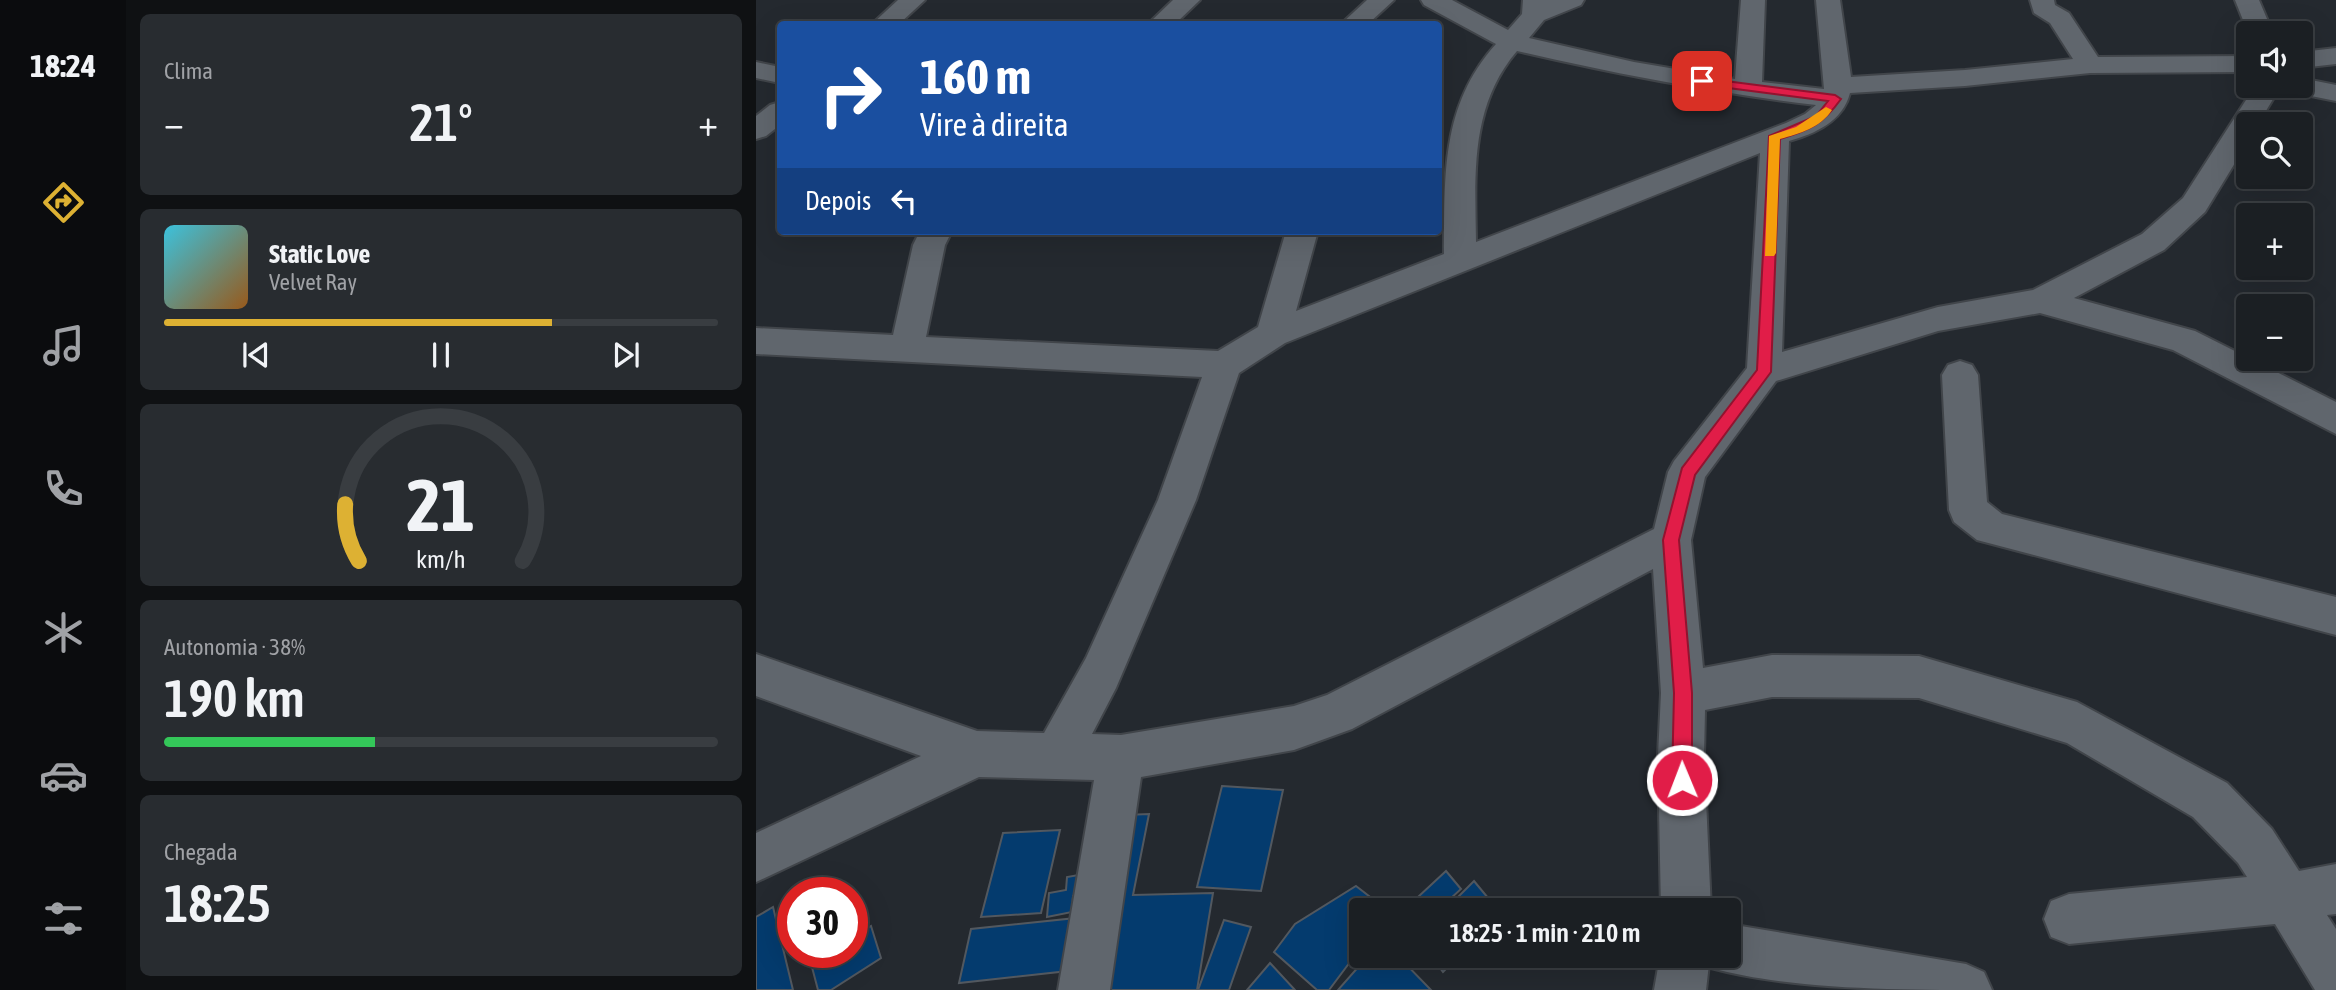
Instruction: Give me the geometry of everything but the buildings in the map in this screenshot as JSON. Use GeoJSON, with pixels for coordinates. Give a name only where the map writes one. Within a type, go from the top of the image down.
{"type":"FeatureCollection","features":[{"type":"Feature","properties":{"kind":"street"},"geometry":{"type":"LineString","coordinates":[[888,21],[913,0]]}},
{"type":"Feature","properties":{"kind":"street"},"geometry":{"type":"LineString","coordinates":[[1164,21],[1188,0]]}},
{"type":"Feature","properties":{"kind":"street"},"geometry":{"type":"LineString","coordinates":[[1357,21],[1382,0]]}},
{"type":"Feature","properties":{"kind":"street"},"geometry":{"type":"LineString","coordinates":[[1433,0],[1512,42],[1634,70],[1748,89],[1837,92],[2090,65],[2236,64]]}},
{"type":"Feature","properties":{"kind":"street"},"geometry":{"type":"LineString","coordinates":[[1460,259],[1460,156],[1477,90],[1497,58],[1512,42],[1535,8],[1572,0]]}},
{"type":"Feature","properties":{"kind":"street"},"geometry":{"type":"LineString","coordinates":[[1748,89],[1753,0]]}},
{"type":"Feature","properties":{"kind":"street"},"geometry":{"type":"LineString","coordinates":[[756,341],[1224,365],[1273,334],[1774,136],[1800,129],[1820,118],[1837,92],[1828,0]]}},
{"type":"Feature","properties":{"kind":"street"},"geometry":{"type":"LineString","coordinates":[[2042,0],[2043,8],[2060,18],[2090,65]]}},
{"type":"Feature","properties":{"kind":"street"},"geometry":{"type":"LineString","coordinates":[[2247,0],[2255,21]]}},
{"type":"Feature","properties":{"kind":"street"},"geometry":{"type":"LineString","coordinates":[[2313,59],[2336,56]]}},
{"type":"Feature","properties":{"kind":"street"},"geometry":{"type":"LineString","coordinates":[[756,70],[777,74]]}},
{"type":"Feature","properties":{"kind":"street"},"geometry":{"type":"LineString","coordinates":[[2313,88],[2336,93]]}},
{"type":"Feature","properties":{"kind":"street"},"geometry":{"type":"LineString","coordinates":[[1764,372],[1938,319],[2040,301],[2153,242],[2194,205],[2261,98]]}},
{"type":"Feature","properties":{"kind":"street"},"geometry":{"type":"LineString","coordinates":[[756,130],[777,113]]}},
{"type":"Feature","properties":{"kind":"street"},"geometry":{"type":"LineString","coordinates":[[1686,898],[1681,755],[1683,693],[1671,540],[1687,472],[1764,372],[1774,136]]}},
{"type":"Feature","properties":{"kind":"street"},"geometry":{"type":"LineString","coordinates":[[756,139],[777,145]]}},
{"type":"Feature","properties":{"kind":"street"},"geometry":{"type":"LineString","coordinates":[[907,347],[929,245],[934,235]]}},
{"type":"Feature","properties":{"kind":"street"},"geometry":{"type":"LineString","coordinates":[[1273,334],[1301,235]]}},
{"type":"Feature","properties":{"kind":"street"},"geometry":{"type":"LineString","coordinates":[[2040,301],[2183,340],[2336,419]]}},
{"type":"Feature","properties":{"kind":"street"},"geometry":{"type":"LineString","coordinates":[[1057,755],[1101,673],[1177,500],[1224,365]]}},
{"type":"Feature","properties":{"kind":"street"},"geometry":{"type":"LineString","coordinates":[[1960,375],[1968,510],[1990,528],[2336,616]]}},
{"type":"Feature","properties":{"kind":"street"},"geometry":{"type":"LineString","coordinates":[[756,675],[977,754],[1121,758],[1294,728],[1336,714],[1671,540]]}},
{"type":"Feature","properties":{"kind":"street"},"geometry":{"type":"LineString","coordinates":[[1683,693],[1772,676],[1919,677],[2077,724],[2210,800],[2255,846],[2336,976]]}},
{"type":"Feature","properties":{"kind":"street"},"geometry":{"type":"LineString","coordinates":[[756,858],[977,754]]}},
{"type":"Feature","properties":{"kind":"street"},"geometry":{"type":"LineString","coordinates":[[1084,990],[1121,758]]}},
{"type":"Feature","properties":{"kind":"street"},"geometry":{"type":"LineString","coordinates":[[2069,919],[2288,898],[2336,889]]}},
{"type":"Feature","properties":{"kind":"street"},"geometry":{"type":"LineString","coordinates":[[1741,952],[1966,990]]}},
{"type":"Feature","properties":{"kind":"street"},"geometry":{"type":"LineString","coordinates":[[1680,990],[1683,968]]}},
{"type":"Feature","properties":{"kind":"slow traffic"},"geometry":{"type":"LineString","coordinates":[[1769,253],[1774,136],[1800,129],[1820,118],[1826,110]]}},
{"type":"Feature","properties":{"kind":"route"},"geometry":{"type":"LineString","coordinates":[[1682,780],[1683,693],[1671,540],[1687,472],[1764,372],[1774,136],[1800,129],[1820,118],[1835,99],[1702,81]]}}]}
